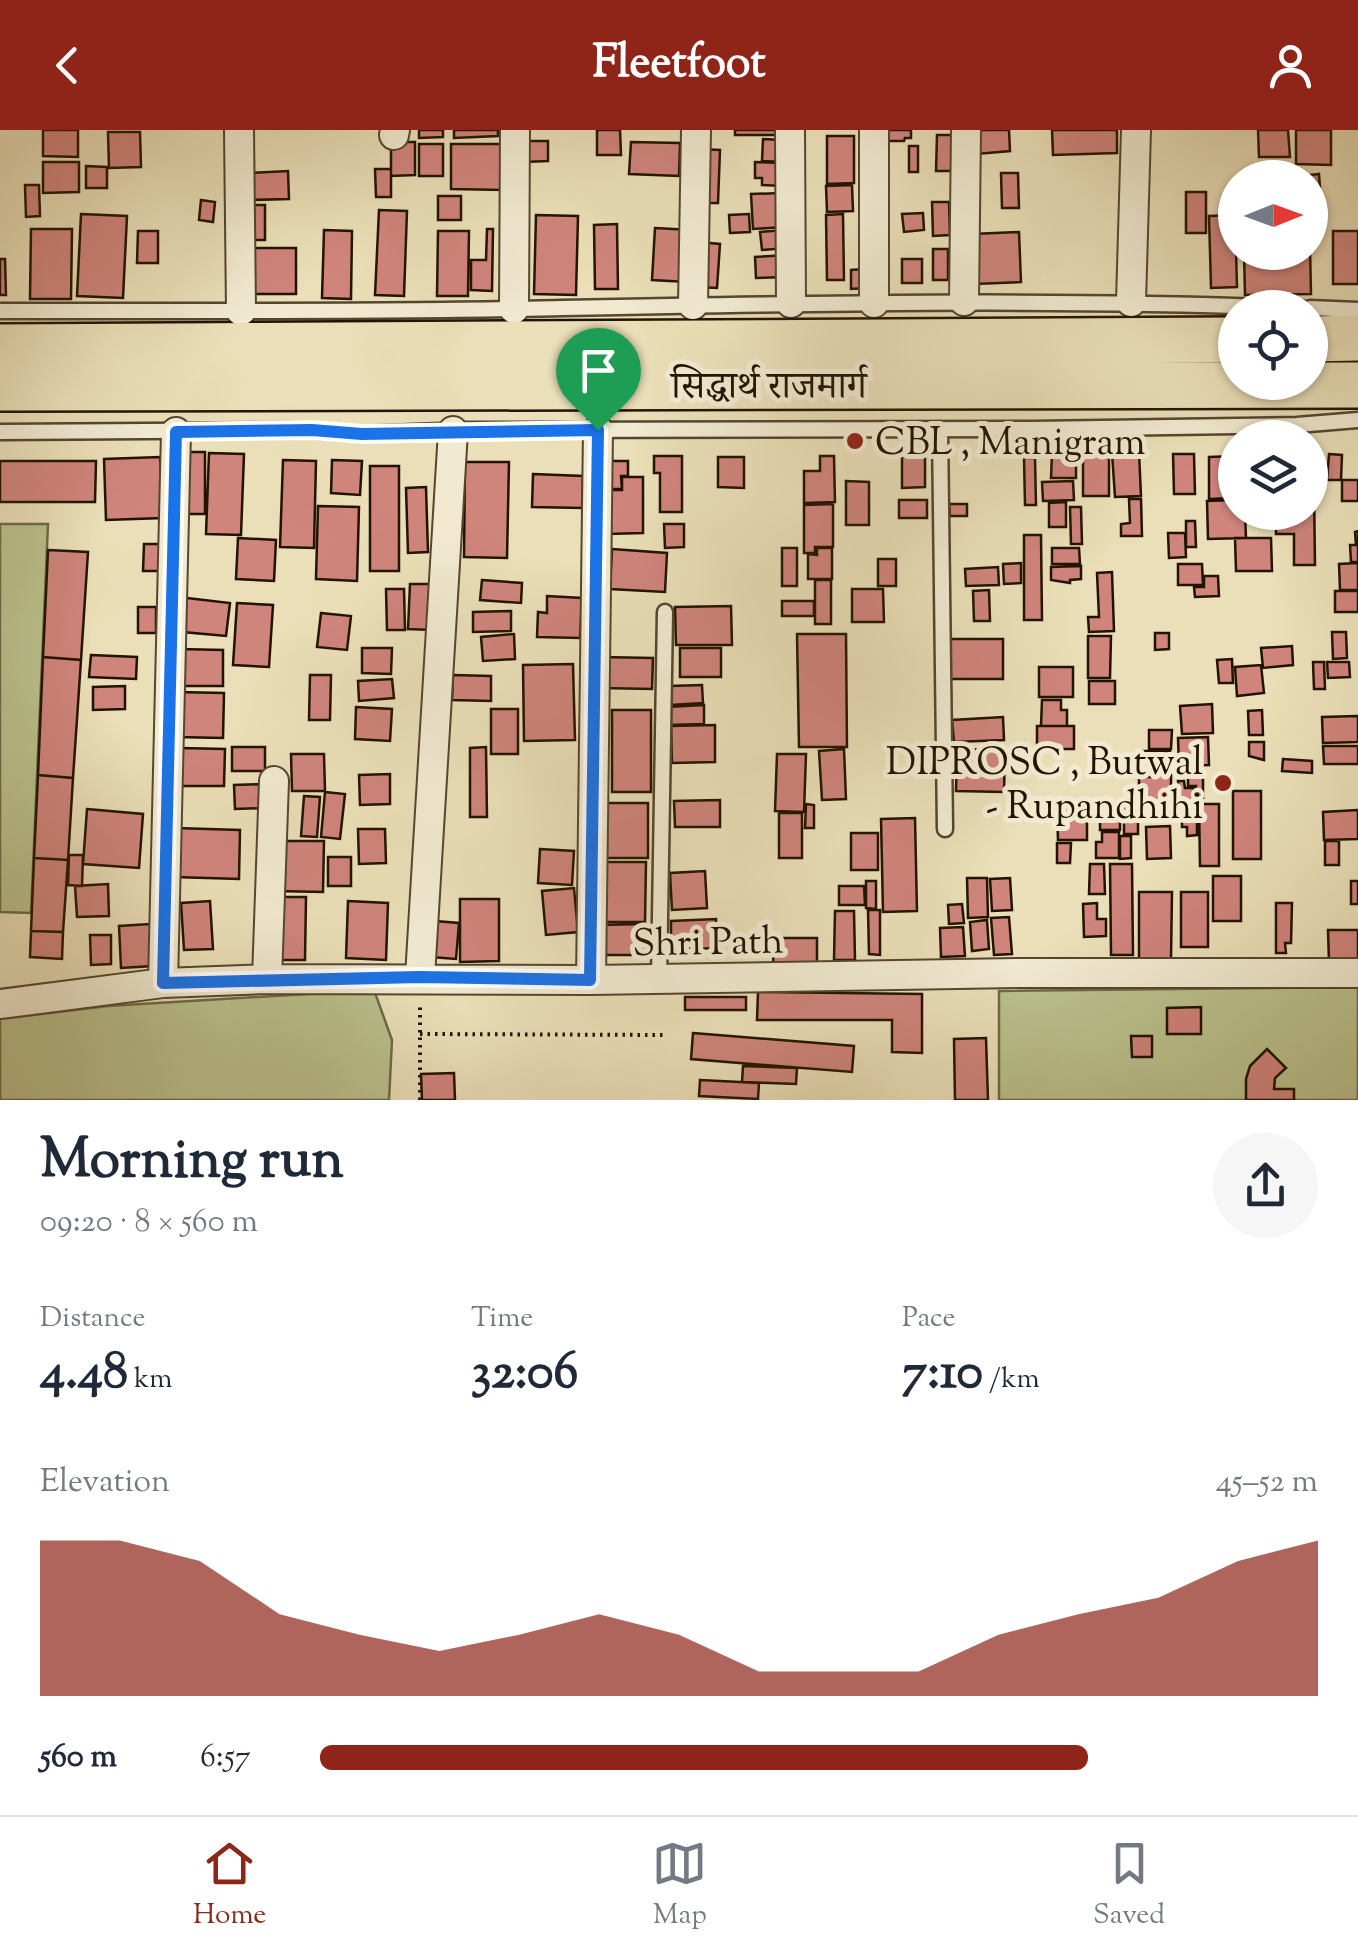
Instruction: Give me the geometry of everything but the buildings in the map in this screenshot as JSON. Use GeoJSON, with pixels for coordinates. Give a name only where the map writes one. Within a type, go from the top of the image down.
{"type":"FeatureCollection","features":[{"type":"Feature","properties":{"kind":"highway"},"geometry":{"type":"LineString","coordinates":[[1328,339],[1358,338]]}},
{"type":"Feature","properties":{"kind":"highway","name":"सिद्धार्थ राजमार्ग"},"geometry":{"type":"LineString","coordinates":[[0,346],[1218,340]]}},
{"type":"Feature","properties":{"kind":"highway","name":"सिद्धार्थ राजमार्ग"},"geometry":{"type":"LineString","coordinates":[[0,388],[1358,385]]}},
{"type":"Feature","properties":{"kind":"street"},"geometry":{"type":"LineString","coordinates":[[239,130],[241,311]]}},
{"type":"Feature","properties":{"kind":"street"},"geometry":{"type":"LineString","coordinates":[[514,309],[515,130]]}},
{"type":"Feature","properties":{"kind":"street"},"geometry":{"type":"LineString","coordinates":[[693,305],[696,130]]}},
{"type":"Feature","properties":{"kind":"street"},"geometry":{"type":"LineString","coordinates":[[790,130],[791,304]]}},
{"type":"Feature","properties":{"kind":"street"},"geometry":{"type":"LineString","coordinates":[[874,130],[874,303]]}},
{"type":"Feature","properties":{"kind":"street"},"geometry":{"type":"LineString","coordinates":[[964,301],[966,130]]}},
{"type":"Feature","properties":{"kind":"street"},"geometry":{"type":"LineString","coordinates":[[1131,302],[1136,130]]}},
{"type":"Feature","properties":{"kind":"street"},"geometry":{"type":"LineString","coordinates":[[590,980],[598,430]]}},
{"type":"Feature","properties":{"kind":"street"},"geometry":{"type":"LineString","coordinates":[[420,977],[453,431]]}},
{"type":"Feature","properties":{"kind":"street"},"geometry":{"type":"LineString","coordinates":[[163,983],[176,432]]}},
{"type":"Feature","properties":{"kind":"street"},"geometry":{"type":"LineString","coordinates":[[267,979],[274,781]]}},
{"type":"Feature","properties":{"kind":"street","name":"Shri Path"},"geometry":{"type":"LineString","coordinates":[[0,1004],[163,983],[267,979],[1358,973]]}},
{"type":"Feature","properties":{"kind":"lane"},"geometry":{"type":"LineString","coordinates":[[0,312],[964,301],[1218,305]]}},
{"type":"Feature","properties":{"kind":"lane"},"geometry":{"type":"LineString","coordinates":[[1328,309],[1358,310]]}},
{"type":"Feature","properties":{"kind":"lane"},"geometry":{"type":"LineString","coordinates":[[0,432],[940,430],[1298,425],[1358,420]]}},
{"type":"Feature","properties":{"kind":"lane"},"geometry":{"type":"LineString","coordinates":[[940,430],[946,829]]}},
{"type":"Feature","properties":{"kind":"lane"},"geometry":{"type":"LineString","coordinates":[[659,979],[665,612]]}},
{"type":"Feature","properties":{"kind":"path"},"geometry":{"type":"LineString","coordinates":[[420,977],[420,1100]]}},
{"type":"Feature","properties":{"kind":"path"},"geometry":{"type":"LineString","coordinates":[[420,1034],[667,1035]]}},
{"type":"Feature","properties":{"kind":"green space"},"geometry":{"type":"Polygon","coordinates":[[[0,524],[48,524],[31,913],[0,912],[0,524]]]}},
{"type":"Feature","properties":{"kind":"green space"},"geometry":{"type":"Polygon","coordinates":[[[1358,987],[1358,1100],[999,1100],[999,991],[1358,987]]]}},
{"type":"Feature","properties":{"kind":"green space"},"geometry":{"type":"Polygon","coordinates":[[[374,990],[392,1040],[389,1100],[0,1100],[0,1019],[108,1006],[374,990]]]}},
{"type":"Feature","properties":{"kind":"place","name":"CBL , Manigram"},"geometry":{"type":"Point","coordinates":[855,441]}},
{"type":"Feature","properties":{"kind":"place","name":"DIPROSC , Butwal - Rupandhihi"},"geometry":{"type":"Point","coordinates":[1223,783]}},
{"type":"Feature","properties":{"kind":"route"},"geometry":{"type":"LineString","coordinates":[[598,430],[590,980],[420,977],[163,983],[176,432],[598,430]]}}]}
